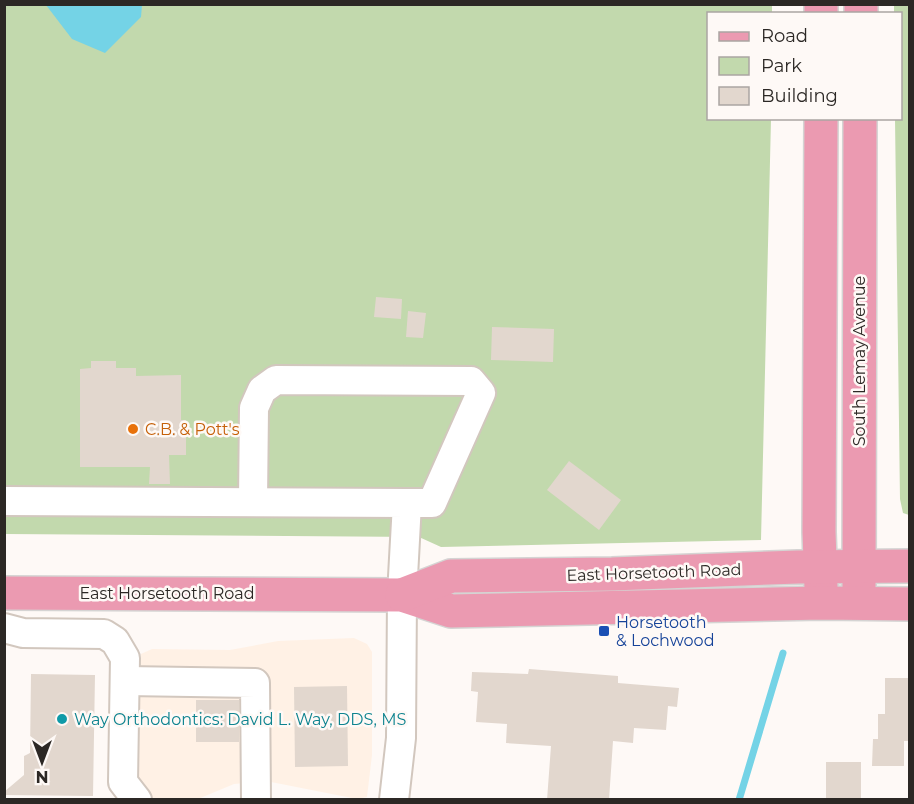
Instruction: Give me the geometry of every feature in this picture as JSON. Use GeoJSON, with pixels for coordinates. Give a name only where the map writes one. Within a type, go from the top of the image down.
{"type":"FeatureCollection","features":[{"type":"Feature","properties":{"kind":"main road"},"geometry":{"type":"LineString","coordinates":[[821,120],[819,520],[821,603]]}},
{"type":"Feature","properties":{"kind":"main road","name":"South Lemay Avenue"},"geometry":{"type":"LineString","coordinates":[[859,604],[860,120]]}},
{"type":"Feature","properties":{"kind":"main road","name":"East Horsetooth Road"},"geometry":{"type":"LineString","coordinates":[[402,595],[451,576],[612,574],[821,566],[909,566]]}},
{"type":"Feature","properties":{"kind":"main road","name":"East Horsetooth Road"},"geometry":{"type":"LineString","coordinates":[[4,593],[402,595],[451,611],[821,603],[909,604]]}},
{"type":"Feature","properties":{"kind":"street"},"geometry":{"type":"LineString","coordinates":[[4,501],[432,503],[481,393],[471,381],[276,380],[262,390],[254,408],[253,502]]}},
{"type":"Feature","properties":{"kind":"street"},"geometry":{"type":"LineString","coordinates":[[394,800],[399,773],[401,738],[402,595],[407,503]]}},
{"type":"Feature","properties":{"kind":"street"},"geometry":{"type":"LineString","coordinates":[[4,628],[23,633],[104,634],[115,641],[125,658],[123,782],[136,800]]}},
{"type":"Feature","properties":{"kind":"street"},"geometry":{"type":"LineString","coordinates":[[126,681],[255,683],[256,800]]}},
{"type":"Feature","properties":{"kind":"shaded area"},"geometry":{"type":"Polygon","coordinates":[[[354,638],[367,644],[372,652],[372,755],[367,797],[357,799],[266,781],[234,784],[198,799],[154,799],[138,781],[141,654],[152,649],[230,650],[278,641],[354,638]]]}},
{"type":"Feature","properties":{"kind":"green space"},"geometry":{"type":"Polygon","coordinates":[[[5,5],[772,5],[772,12],[707,12],[707,120],[771,120],[761,540],[441,547],[419,537],[5,534],[5,5]]]}},
{"type":"Feature","properties":{"kind":"green space"},"geometry":{"type":"Polygon","coordinates":[[[894,5],[910,5],[909,515],[903,513],[900,499],[895,120],[902,120],[902,12],[894,12],[894,5]]]}},
{"type":"Feature","properties":{"kind":"water"},"geometry":{"type":"Polygon","coordinates":[[[46,5],[142,5],[141,17],[105,53],[72,39],[46,5]]]}},
{"type":"Feature","properties":{"kind":"building"},"geometry":{"type":"Polygon","coordinates":[[[376,297],[402,299],[401,319],[374,317],[376,297]]]}},
{"type":"Feature","properties":{"kind":"building"},"geometry":{"type":"Polygon","coordinates":[[[408,311],[426,313],[423,338],[406,337],[408,311]]]}},
{"type":"Feature","properties":{"kind":"building"},"geometry":{"type":"Polygon","coordinates":[[[492,327],[554,329],[553,362],[491,360],[492,327]]]}},
{"type":"Feature","properties":{"kind":"building","name":"C.B. & Pott's"},"geometry":{"type":"Polygon","coordinates":[[[91,361],[116,361],[116,368],[136,368],[136,376],[181,375],[181,420],[186,420],[186,455],[169,455],[170,484],[149,484],[150,467],[80,467],[80,369],[91,368],[91,361]]]}},
{"type":"Feature","properties":{"kind":"building"},"geometry":{"type":"Polygon","coordinates":[[[569,461],[621,500],[599,530],[547,490],[569,461]]]}},
{"type":"Feature","properties":{"kind":"building"},"geometry":{"type":"Polygon","coordinates":[[[529,669],[618,676],[618,683],[679,688],[677,707],[668,706],[666,730],[634,728],[633,743],[613,741],[609,800],[547,800],[551,746],[506,743],[507,724],[476,722],[478,692],[471,691],[472,672],[528,674],[529,669]]]}},
{"type":"Feature","properties":{"kind":"building","name":"Way Orthodontics: David L. Way, DDS, MS"},"geometry":{"type":"Polygon","coordinates":[[[31,674],[95,675],[93,796],[4,795],[4,792],[24,775],[24,756],[30,753],[31,674]]]}},
{"type":"Feature","properties":{"kind":"building"},"geometry":{"type":"Polygon","coordinates":[[[885,678],[909,678],[909,741],[904,741],[904,766],[872,766],[873,739],[878,739],[878,714],[885,714],[885,678]]]}},
{"type":"Feature","properties":{"kind":"building"},"geometry":{"type":"Polygon","coordinates":[[[347,686],[348,766],[295,767],[294,687],[347,686]]]}},
{"type":"Feature","properties":{"kind":"building"},"geometry":{"type":"Polygon","coordinates":[[[196,700],[239,700],[239,742],[196,742],[196,700]]]}},
{"type":"Feature","properties":{"kind":"building"},"geometry":{"type":"Polygon","coordinates":[[[826,762],[861,762],[861,800],[826,800],[826,762]]]}},
{"type":"Feature","properties":{"kind":"waterway"},"geometry":{"type":"LineString","coordinates":[[739,800],[783,653]]}},
{"type":"Feature","properties":{"kind":"place","name":"C.B. & Pott's"},"geometry":{"type":"Point","coordinates":[133,429]}},
{"type":"Feature","properties":{"kind":"place","name":"Horsetooth & Lochwood"},"geometry":{"type":"Point","coordinates":[604,631]}},
{"type":"Feature","properties":{"kind":"place","name":"Way Orthodontics: David L. Way, DDS, MS"},"geometry":{"type":"Point","coordinates":[62,719]}}]}
